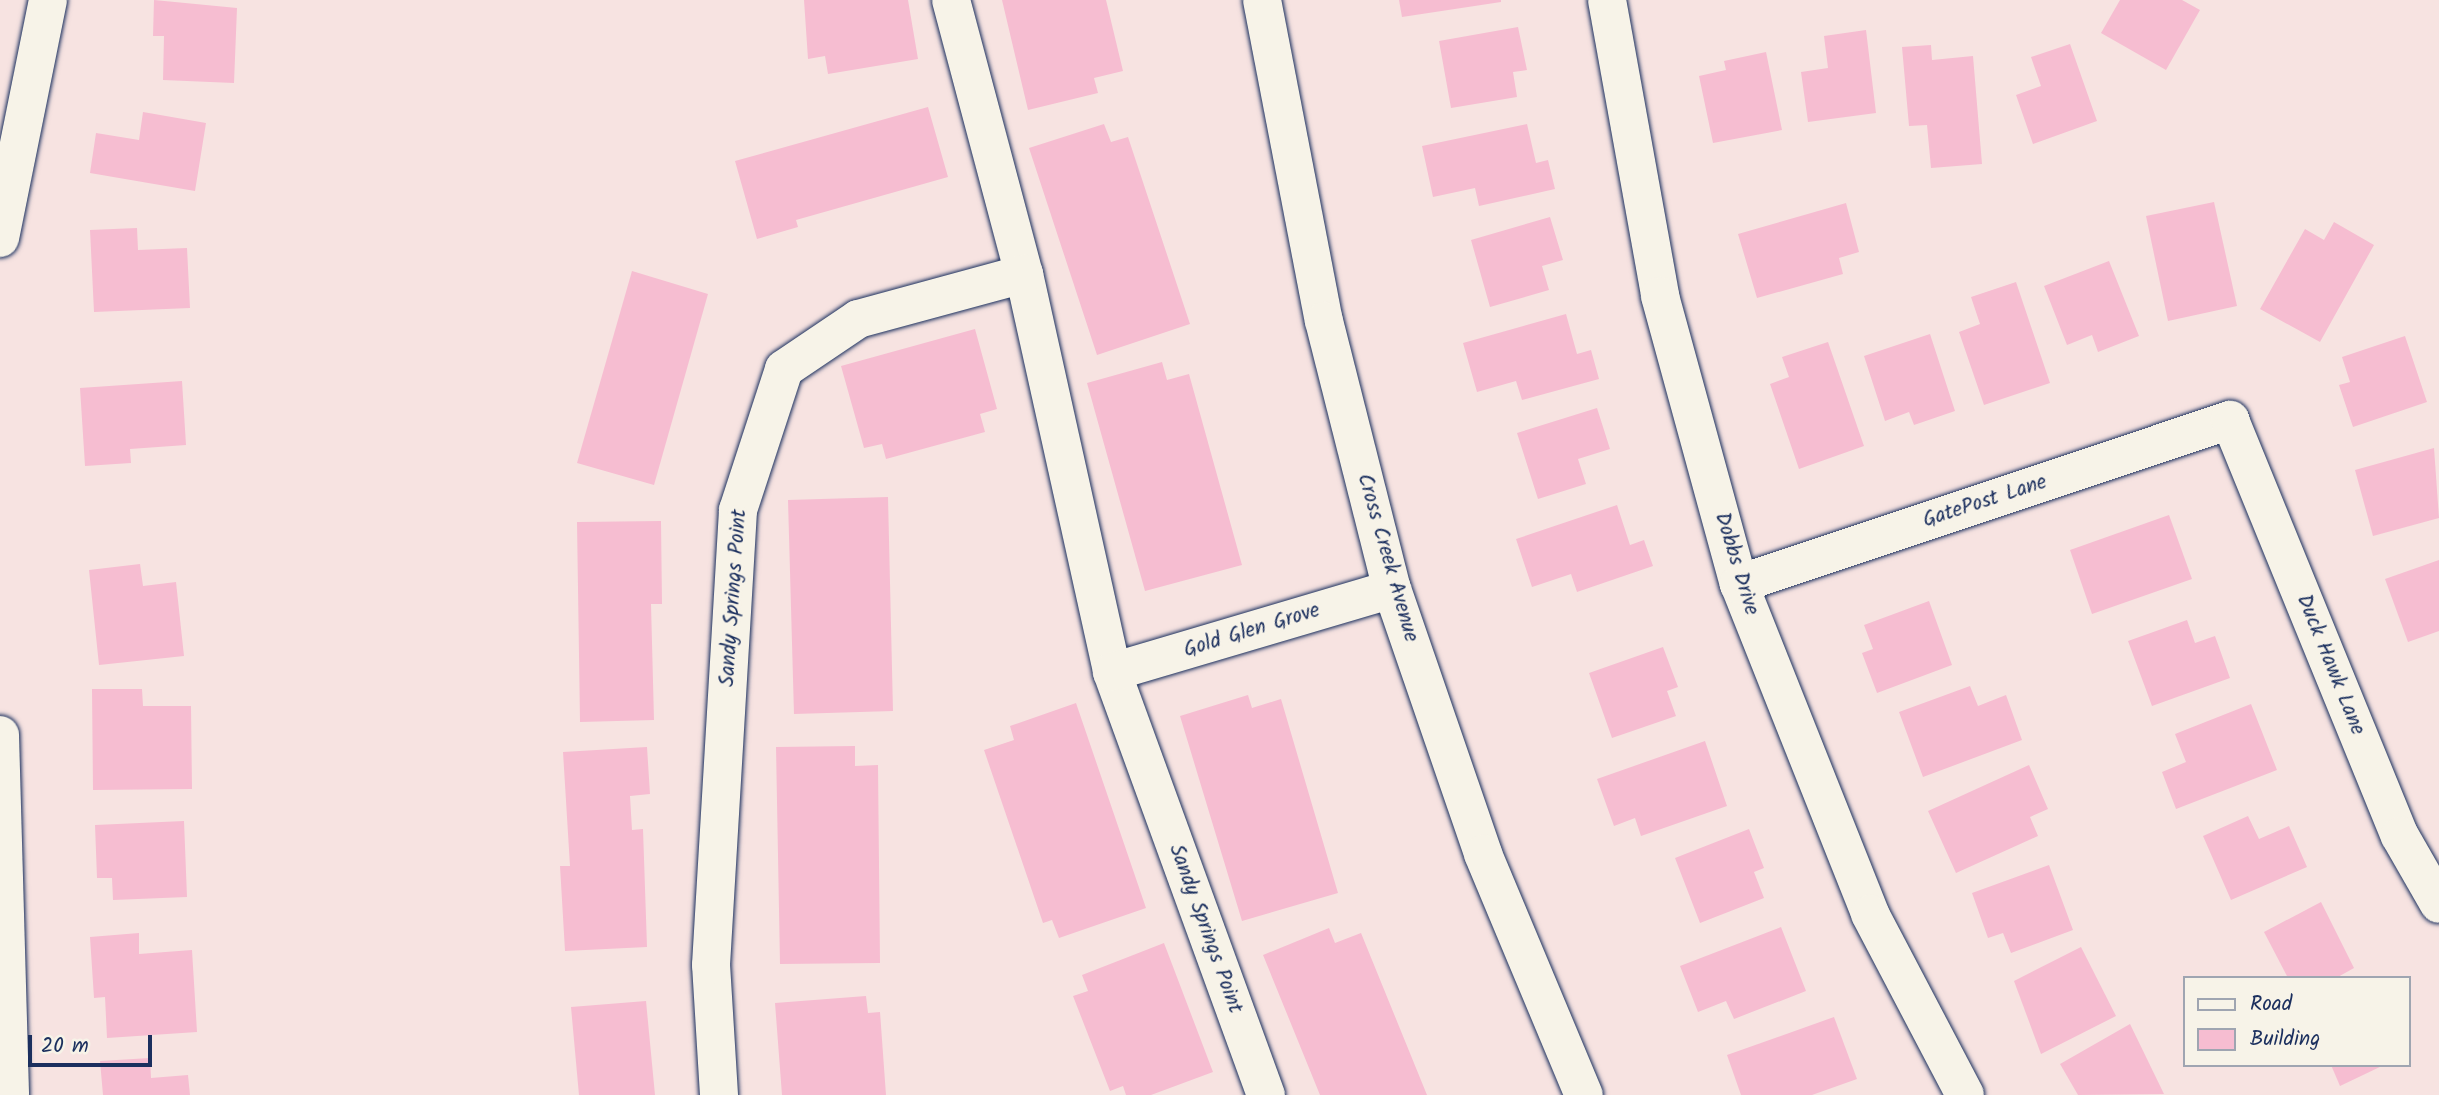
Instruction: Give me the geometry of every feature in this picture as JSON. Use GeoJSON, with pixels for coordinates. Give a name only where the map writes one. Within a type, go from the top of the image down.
{"type":"FeatureCollection","features":[{"type":"Feature","properties":{"kind":"street"},"geometry":{"type":"LineString","coordinates":[[0,238],[48,0]]}},
{"type":"Feature","properties":{"kind":"street","name":"Sandy Springs Point"},"geometry":{"type":"LineString","coordinates":[[951,0],[1024,274],[1112,672],[1266,1095]]}},
{"type":"Feature","properties":{"kind":"street","name":"Cross Creek Avenue"},"geometry":{"type":"LineString","coordinates":[[1262,0],[1324,321],[1392,589],[1483,854],[1584,1095]]}},
{"type":"Feature","properties":{"kind":"street","name":"Dobbs Drive"},"geometry":{"type":"LineString","coordinates":[[1607,0],[1660,296],[1739,584],[1870,914],[1965,1095]]}},
{"type":"Feature","properties":{"kind":"street","name":"Sandy Springs Point"},"geometry":{"type":"LineString","coordinates":[[719,1095],[711,965],[738,510],[784,369],[858,319],[1024,274]]}},
{"type":"Feature","properties":{"kind":"street","name":"GatePost Lane"},"geometry":{"type":"LineString","coordinates":[[1739,584],[2230,421]]}},
{"type":"Feature","properties":{"kind":"street","name":"Duck Hawk Lane"},"geometry":{"type":"LineString","coordinates":[[2230,421],[2400,836],[2439,904]]}},
{"type":"Feature","properties":{"kind":"street","name":"Gold Glen Grove"},"geometry":{"type":"LineString","coordinates":[[1112,672],[1392,589]]}},
{"type":"Feature","properties":{"kind":"street"},"geometry":{"type":"LineString","coordinates":[[0,735],[10,1095]]}},
{"type":"Feature","properties":{"kind":"building"},"geometry":{"type":"Polygon","coordinates":[[[154,0],[237,8],[234,83],[163,80],[164,36],[153,36],[154,0]]]}},
{"type":"Feature","properties":{"kind":"building"},"geometry":{"type":"Polygon","coordinates":[[[804,0],[908,0],[918,59],[828,74],[825,56],[808,59],[804,0]]]}},
{"type":"Feature","properties":{"kind":"building"},"geometry":{"type":"Polygon","coordinates":[[[1002,0],[1106,0],[1123,71],[1094,78],[1098,93],[1028,110],[1002,0]]]}},
{"type":"Feature","properties":{"kind":"building"},"geometry":{"type":"Polygon","coordinates":[[[1399,0],[1501,0],[1501,2],[1402,17],[1399,0]]]}},
{"type":"Feature","properties":{"kind":"building"},"geometry":{"type":"Polygon","coordinates":[[[2120,0],[2182,0],[2200,10],[2166,70],[2101,33],[2120,0]]]}},
{"type":"Feature","properties":{"kind":"building"},"geometry":{"type":"Polygon","coordinates":[[[1518,27],[1527,70],[1513,72],[1517,97],[1451,108],[1439,41],[1518,27]]]}},
{"type":"Feature","properties":{"kind":"building"},"geometry":{"type":"Polygon","coordinates":[[[1866,30],[1876,113],[1808,122],[1801,72],[1828,68],[1824,36],[1866,30]]]}},
{"type":"Feature","properties":{"kind":"building"},"geometry":{"type":"Polygon","coordinates":[[[2070,44],[2097,121],[2033,144],[2016,95],[2041,86],[2031,57],[2070,44]]]}},
{"type":"Feature","properties":{"kind":"building"},"geometry":{"type":"Polygon","coordinates":[[[1931,45],[1932,60],[1973,56],[1982,164],[1931,168],[1927,125],[1909,126],[1902,47],[1931,45]]]}},
{"type":"Feature","properties":{"kind":"building"},"geometry":{"type":"Polygon","coordinates":[[[1766,52],[1782,130],[1713,143],[1699,76],[1726,70],[1724,61],[1766,52]]]}},
{"type":"Feature","properties":{"kind":"building"},"geometry":{"type":"Polygon","coordinates":[[[928,107],[948,177],[796,220],[798,227],[757,239],[735,161],[928,107]]]}},
{"type":"Feature","properties":{"kind":"building"},"geometry":{"type":"Polygon","coordinates":[[[143,112],[206,123],[195,191],[90,173],[96,133],[139,140],[143,112]]]}},
{"type":"Feature","properties":{"kind":"building"},"geometry":{"type":"Polygon","coordinates":[[[1104,124],[1111,142],[1128,137],[1190,324],[1097,355],[1029,148],[1104,124]]]}},
{"type":"Feature","properties":{"kind":"building"},"geometry":{"type":"Polygon","coordinates":[[[1527,124],[1536,163],[1548,160],[1555,189],[1479,206],[1475,188],[1433,197],[1422,146],[1527,124]]]}},
{"type":"Feature","properties":{"kind":"building"},"geometry":{"type":"Polygon","coordinates":[[[2214,202],[2237,306],[2168,321],[2146,216],[2214,202]]]}},
{"type":"Feature","properties":{"kind":"building"},"geometry":{"type":"Polygon","coordinates":[[[1846,203],[1859,252],[1839,258],[1843,274],[1757,298],[1738,234],[1846,203]]]}},
{"type":"Feature","properties":{"kind":"building"},"geometry":{"type":"Polygon","coordinates":[[[1550,217],[1563,260],[1542,266],[1549,290],[1490,307],[1471,240],[1550,217]]]}},
{"type":"Feature","properties":{"kind":"building"},"geometry":{"type":"Polygon","coordinates":[[[2334,222],[2374,245],[2320,342],[2260,309],[2305,229],[2324,240],[2334,222]]]}},
{"type":"Feature","properties":{"kind":"building"},"geometry":{"type":"Polygon","coordinates":[[[137,228],[138,250],[187,248],[190,308],[94,312],[90,230],[137,228]]]}},
{"type":"Feature","properties":{"kind":"building"},"geometry":{"type":"Polygon","coordinates":[[[2109,261],[2139,336],[2098,352],[2092,335],[2067,345],[2044,286],[2109,261]]]}},
{"type":"Feature","properties":{"kind":"building"},"geometry":{"type":"Polygon","coordinates":[[[632,271],[708,294],[654,485],[577,463],[632,271]]]}},
{"type":"Feature","properties":{"kind":"building"},"geometry":{"type":"Polygon","coordinates":[[[2016,282],[2050,383],[1984,405],[1959,332],[1980,324],[1971,297],[2016,282]]]}},
{"type":"Feature","properties":{"kind":"building"},"geometry":{"type":"Polygon","coordinates":[[[1566,314],[1577,354],[1591,350],[1599,379],[1522,400],[1516,381],[1477,392],[1463,343],[1566,314]]]}},
{"type":"Feature","properties":{"kind":"building"},"geometry":{"type":"Polygon","coordinates":[[[975,329],[997,409],[980,414],[985,432],[886,459],[882,444],[864,448],[841,366],[975,329]]]}},
{"type":"Feature","properties":{"kind":"building"},"geometry":{"type":"Polygon","coordinates":[[[1930,334],[1955,411],[1914,425],[1909,412],[1885,421],[1864,356],[1930,334]]]}},
{"type":"Feature","properties":{"kind":"building"},"geometry":{"type":"Polygon","coordinates":[[[2405,336],[2427,402],[2353,427],[2339,385],[2350,382],[2342,357],[2405,336]]]}},
{"type":"Feature","properties":{"kind":"building"},"geometry":{"type":"Polygon","coordinates":[[[1828,342],[1864,446],[1799,469],[1770,384],[1789,377],[1782,357],[1828,342]]]}},
{"type":"Feature","properties":{"kind":"building"},"geometry":{"type":"Polygon","coordinates":[[[1162,362],[1167,380],[1189,374],[1242,565],[1145,591],[1087,383],[1162,362]]]}},
{"type":"Feature","properties":{"kind":"building"},"geometry":{"type":"Polygon","coordinates":[[[182,381],[186,445],[130,449],[131,463],[85,466],[80,388],[182,381]]]}},
{"type":"Feature","properties":{"kind":"building"},"geometry":{"type":"Polygon","coordinates":[[[1597,408],[1610,449],[1578,459],[1586,484],[1538,499],[1517,433],[1597,408]]]}},
{"type":"Feature","properties":{"kind":"building"},"geometry":{"type":"Polygon","coordinates":[[[2434,448],[2439,518],[2373,536],[2355,470],[2434,448]]]}},
{"type":"Feature","properties":{"kind":"building"},"geometry":{"type":"Polygon","coordinates":[[[888,497],[893,711],[794,714],[788,500],[888,497]]]}},
{"type":"Feature","properties":{"kind":"building"},"geometry":{"type":"Polygon","coordinates":[[[1617,505],[1630,545],[1644,540],[1653,566],[1577,592],[1571,574],[1532,587],[1516,539],[1617,505]]]}},
{"type":"Feature","properties":{"kind":"building"},"geometry":{"type":"Polygon","coordinates":[[[2169,515],[2192,579],[2092,614],[2070,550],[2169,515]]]}},
{"type":"Feature","properties":{"kind":"building"},"geometry":{"type":"Polygon","coordinates":[[[661,521],[662,604],[651,604],[654,720],[580,722],[577,522],[661,521]]]}},
{"type":"Feature","properties":{"kind":"building"},"geometry":{"type":"Polygon","coordinates":[[[2439,560],[2439,631],[2408,642],[2385,579],[2439,560]]]}},
{"type":"Feature","properties":{"kind":"building"},"geometry":{"type":"Polygon","coordinates":[[[140,564],[143,586],[176,582],[184,656],[99,665],[89,570],[140,564]]]}},
{"type":"Feature","properties":{"kind":"building"},"geometry":{"type":"Polygon","coordinates":[[[1929,601],[1952,665],[1877,693],[1862,653],[1873,649],[1864,625],[1929,601]]]}},
{"type":"Feature","properties":{"kind":"building"},"geometry":{"type":"Polygon","coordinates":[[[2187,620],[2195,643],[2215,636],[2230,678],[2152,706],[2128,641],[2187,620]]]}},
{"type":"Feature","properties":{"kind":"building"},"geometry":{"type":"Polygon","coordinates":[[[1663,647],[1678,687],[1667,691],[1676,716],[1612,738],[1589,673],[1663,647]]]}},
{"type":"Feature","properties":{"kind":"building"},"geometry":{"type":"Polygon","coordinates":[[[1970,686],[1978,706],[2006,695],[2022,740],[1923,777],[1899,712],[1970,686]]]}},
{"type":"Feature","properties":{"kind":"building"},"geometry":{"type":"Polygon","coordinates":[[[92,689],[142,689],[143,706],[191,706],[192,789],[93,790],[92,689]]]}},
{"type":"Feature","properties":{"kind":"building"},"geometry":{"type":"Polygon","coordinates":[[[1248,695],[1252,708],[1281,699],[1338,893],[1242,921],[1180,716],[1248,695]]]}},
{"type":"Feature","properties":{"kind":"building"},"geometry":{"type":"Polygon","coordinates":[[[1076,703],[1146,908],[1059,938],[1052,920],[1043,923],[984,750],[1014,740],[1010,726],[1076,703]]]}},
{"type":"Feature","properties":{"kind":"building"},"geometry":{"type":"Polygon","coordinates":[[[2251,704],[2277,770],[2176,809],[2162,772],[2186,762],[2175,734],[2251,704]]]}},
{"type":"Feature","properties":{"kind":"building"},"geometry":{"type":"Polygon","coordinates":[[[1705,741],[1727,806],[1641,836],[1635,818],[1614,826],[1597,779],[1705,741]]]}},
{"type":"Feature","properties":{"kind":"building"},"geometry":{"type":"Polygon","coordinates":[[[855,746],[855,766],[878,765],[880,963],[780,964],[776,747],[855,746]]]}},
{"type":"Feature","properties":{"kind":"building"},"geometry":{"type":"Polygon","coordinates":[[[647,747],[650,794],[630,796],[632,830],[643,829],[647,947],[565,951],[560,866],[570,866],[563,752],[647,747]]]}},
{"type":"Feature","properties":{"kind":"building"},"geometry":{"type":"Polygon","coordinates":[[[2029,765],[2048,809],[2030,817],[2038,836],[1956,873],[1928,811],[2029,765]]]}},
{"type":"Feature","properties":{"kind":"building"},"geometry":{"type":"Polygon","coordinates":[[[2248,816],[2259,839],[2289,826],[2307,867],[2231,900],[2203,836],[2248,816]]]}},
{"type":"Feature","properties":{"kind":"building"},"geometry":{"type":"Polygon","coordinates":[[[184,821],[187,897],[113,900],[112,878],[97,878],[95,825],[184,821]]]}},
{"type":"Feature","properties":{"kind":"building"},"geometry":{"type":"Polygon","coordinates":[[[1749,829],[1764,868],[1754,872],[1764,898],[1700,923],[1675,858],[1749,829]]]}},
{"type":"Feature","properties":{"kind":"building"},"geometry":{"type":"Polygon","coordinates":[[[2049,865],[2073,930],[2011,953],[2003,933],[1988,938],[1972,893],[2049,865]]]}},
{"type":"Feature","properties":{"kind":"building"},"geometry":{"type":"Polygon","coordinates":[[[2321,902],[2354,968],[2340,976],[2287,976],[2264,932],[2321,902]]]}},
{"type":"Feature","properties":{"kind":"building"},"geometry":{"type":"Polygon","coordinates":[[[1781,927],[1806,991],[1734,1019],[1726,1001],[1698,1012],[1680,966],[1781,927]]]}},
{"type":"Feature","properties":{"kind":"building"},"geometry":{"type":"Polygon","coordinates":[[[1329,928],[1335,943],[1361,933],[1427,1095],[1320,1095],[1263,955],[1329,928]]]}},
{"type":"Feature","properties":{"kind":"building"},"geometry":{"type":"Polygon","coordinates":[[[139,933],[139,954],[192,950],[197,1032],[107,1038],[105,997],[94,998],[90,937],[139,933]]]}},
{"type":"Feature","properties":{"kind":"building"},"geometry":{"type":"Polygon","coordinates":[[[1164,943],[1213,1072],[1151,1095],[1126,1095],[1123,1086],[1110,1091],[1073,996],[1088,991],[1082,975],[1164,943]]]}},
{"type":"Feature","properties":{"kind":"building"},"geometry":{"type":"Polygon","coordinates":[[[2081,947],[2116,1016],[2041,1054],[2014,981],[2081,947]]]}},
{"type":"Feature","properties":{"kind":"building"},"geometry":{"type":"Polygon","coordinates":[[[866,996],[868,1013],[880,1012],[886,1095],[782,1095],[775,1003],[866,996]]]}},
{"type":"Feature","properties":{"kind":"building"},"geometry":{"type":"Polygon","coordinates":[[[646,1001],[655,1095],[579,1095],[571,1007],[646,1001]]]}},
{"type":"Feature","properties":{"kind":"building"},"geometry":{"type":"Polygon","coordinates":[[[1834,1017],[1857,1079],[1812,1095],[1741,1095],[1727,1055],[1834,1017]]]}},
{"type":"Feature","properties":{"kind":"building"},"geometry":{"type":"Polygon","coordinates":[[[2130,1024],[2164,1094],[2078,1095],[2060,1064],[2130,1024]]]}},
{"type":"Feature","properties":{"kind":"building"},"geometry":{"type":"Polygon","coordinates":[[[150,1058],[151,1078],[188,1075],[190,1095],[103,1095],[100,1061],[150,1058]]]}},
{"type":"Feature","properties":{"kind":"building"},"geometry":{"type":"Polygon","coordinates":[[[2332,1067],[2380,1067],[2340,1086],[2332,1067]]]}}]}
